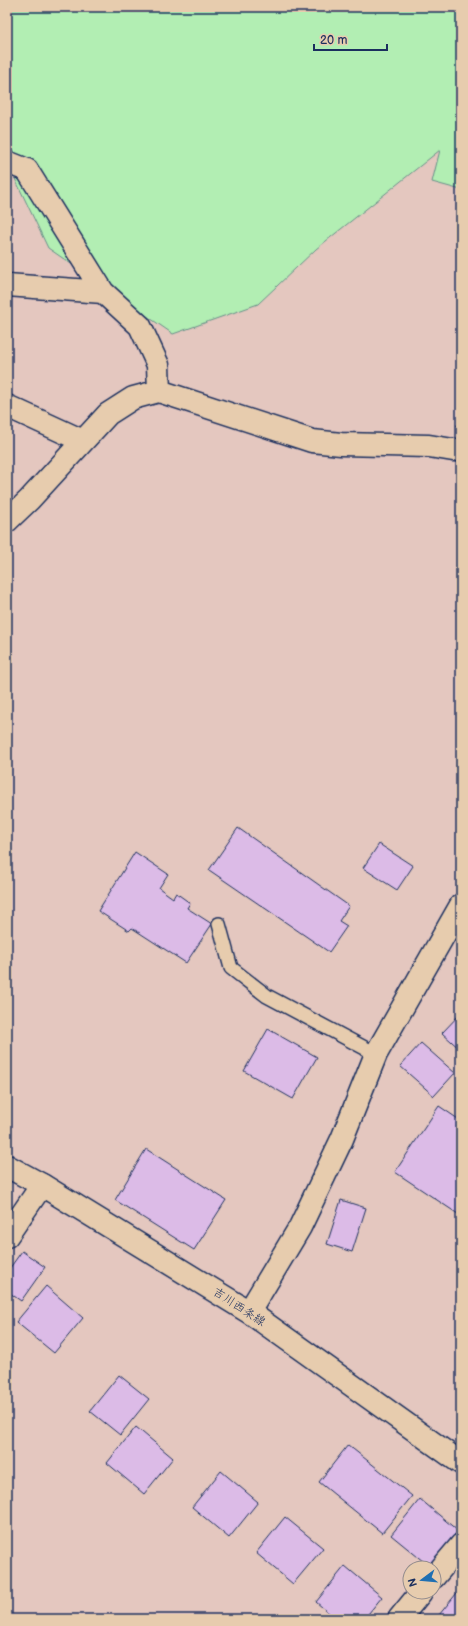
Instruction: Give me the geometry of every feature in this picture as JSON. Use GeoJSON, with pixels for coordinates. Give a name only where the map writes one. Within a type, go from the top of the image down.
{"type":"FeatureCollection","features":[{"type":"Feature","properties":{"kind":"street"},"geometry":{"type":"LineString","coordinates":[[7,162],[27,170],[103,292],[140,326],[158,365],[159,391]]}},
{"type":"Feature","properties":{"kind":"street"},"geometry":{"type":"LineString","coordinates":[[7,285],[103,292]]}},
{"type":"Feature","properties":{"kind":"street"},"geometry":{"type":"LineString","coordinates":[[7,521],[29,500],[108,414],[133,398],[159,391],[312,441],[341,444],[429,446],[461,450]]}},
{"type":"Feature","properties":{"kind":"street"},"geometry":{"type":"LineString","coordinates":[[7,406],[83,441]]}},
{"type":"Feature","properties":{"kind":"street"},"geometry":{"type":"LineString","coordinates":[[250,1312],[300,1227],[342,1139],[376,1054],[461,905]]}},
{"type":"Feature","properties":{"kind":"street","name":"吉川西条線"},"geometry":{"type":"LineString","coordinates":[[7,1166],[42,1185],[250,1312],[461,1463]]}},
{"type":"Feature","properties":{"kind":"street"},"geometry":{"type":"LineString","coordinates":[[7,1236],[42,1185]]}},
{"type":"Feature","properties":{"kind":"street"},"geometry":{"type":"LineString","coordinates":[[442,1568],[461,1545]]}},
{"type":"Feature","properties":{"kind":"street"},"geometry":{"type":"LineString","coordinates":[[399,1619],[414,1600]]}},
{"type":"Feature","properties":{"kind":"lane"},"geometry":{"type":"LineString","coordinates":[[220,924],[231,968],[267,996],[376,1054]]}},
{"type":"Feature","properties":{"kind":"green space"},"geometry":{"type":"Polygon","coordinates":[[[7,7],[461,7],[461,190],[432,182],[440,150],[316,249],[258,304],[173,334],[48,248],[7,162],[7,7]]]}},
{"type":"Feature","properties":{"kind":"building"},"geometry":{"type":"Polygon","coordinates":[[[238,828],[349,906],[339,921],[347,926],[329,952],[209,870],[238,828]]]}},
{"type":"Feature","properties":{"kind":"building"},"geometry":{"type":"Polygon","coordinates":[[[379,844],[413,866],[397,890],[363,868],[379,844]]]}},
{"type":"Feature","properties":{"kind":"building"},"geometry":{"type":"Polygon","coordinates":[[[135,852],[168,874],[159,888],[173,898],[176,893],[190,903],[187,908],[212,924],[186,963],[132,928],[129,931],[98,911],[135,852]]]}},
{"type":"Feature","properties":{"kind":"building"},"geometry":{"type":"Polygon","coordinates":[[[461,1013],[461,1050],[442,1033],[461,1013]]]}},
{"type":"Feature","properties":{"kind":"building"},"geometry":{"type":"Polygon","coordinates":[[[268,1029],[317,1057],[293,1099],[244,1071],[268,1029]]]}},
{"type":"Feature","properties":{"kind":"building"},"geometry":{"type":"Polygon","coordinates":[[[421,1043],[455,1073],[434,1096],[400,1066],[421,1043]]]}},
{"type":"Feature","properties":{"kind":"building"},"geometry":{"type":"Polygon","coordinates":[[[439,1106],[461,1121],[461,1216],[395,1172],[439,1106]]]}},
{"type":"Feature","properties":{"kind":"building"},"geometry":{"type":"Polygon","coordinates":[[[146,1149],[226,1200],[194,1250],[115,1200],[146,1149]]]}},
{"type":"Feature","properties":{"kind":"building"},"geometry":{"type":"Polygon","coordinates":[[[341,1200],[366,1208],[352,1252],[327,1244],[341,1200]]]}},
{"type":"Feature","properties":{"kind":"building"},"geometry":{"type":"Polygon","coordinates":[[[22,1251],[45,1267],[21,1301],[7,1291],[7,1272],[22,1251]]]}},
{"type":"Feature","properties":{"kind":"building"},"geometry":{"type":"Polygon","coordinates":[[[46,1286],[83,1318],[54,1353],[16,1322],[46,1286]]]}},
{"type":"Feature","properties":{"kind":"building"},"geometry":{"type":"Polygon","coordinates":[[[119,1375],[149,1399],[120,1435],[90,1411],[119,1375]]]}},
{"type":"Feature","properties":{"kind":"building"},"geometry":{"type":"Polygon","coordinates":[[[136,1427],[173,1458],[144,1494],[107,1463],[136,1427]]]}},
{"type":"Feature","properties":{"kind":"building"},"geometry":{"type":"Polygon","coordinates":[[[348,1445],[412,1496],[382,1533],[319,1482],[348,1445]]]}},
{"type":"Feature","properties":{"kind":"building"},"geometry":{"type":"Polygon","coordinates":[[[221,1471],[258,1502],[229,1538],[192,1507],[221,1471]]]}},
{"type":"Feature","properties":{"kind":"building"},"geometry":{"type":"Polygon","coordinates":[[[420,1499],[458,1531],[434,1560],[422,1560],[391,1535],[420,1499]]]}},
{"type":"Feature","properties":{"kind":"building"},"geometry":{"type":"Polygon","coordinates":[[[285,1517],[323,1548],[293,1584],[256,1553],[285,1517]]]}},
{"type":"Feature","properties":{"kind":"building"},"geometry":{"type":"Polygon","coordinates":[[[345,1566],[382,1597],[364,1619],[336,1619],[316,1602],[345,1566]]]}},
{"type":"Feature","properties":{"kind":"building"},"geometry":{"type":"Polygon","coordinates":[[[461,1588],[461,1619],[444,1619],[439,1615],[461,1588]]]}}]}
